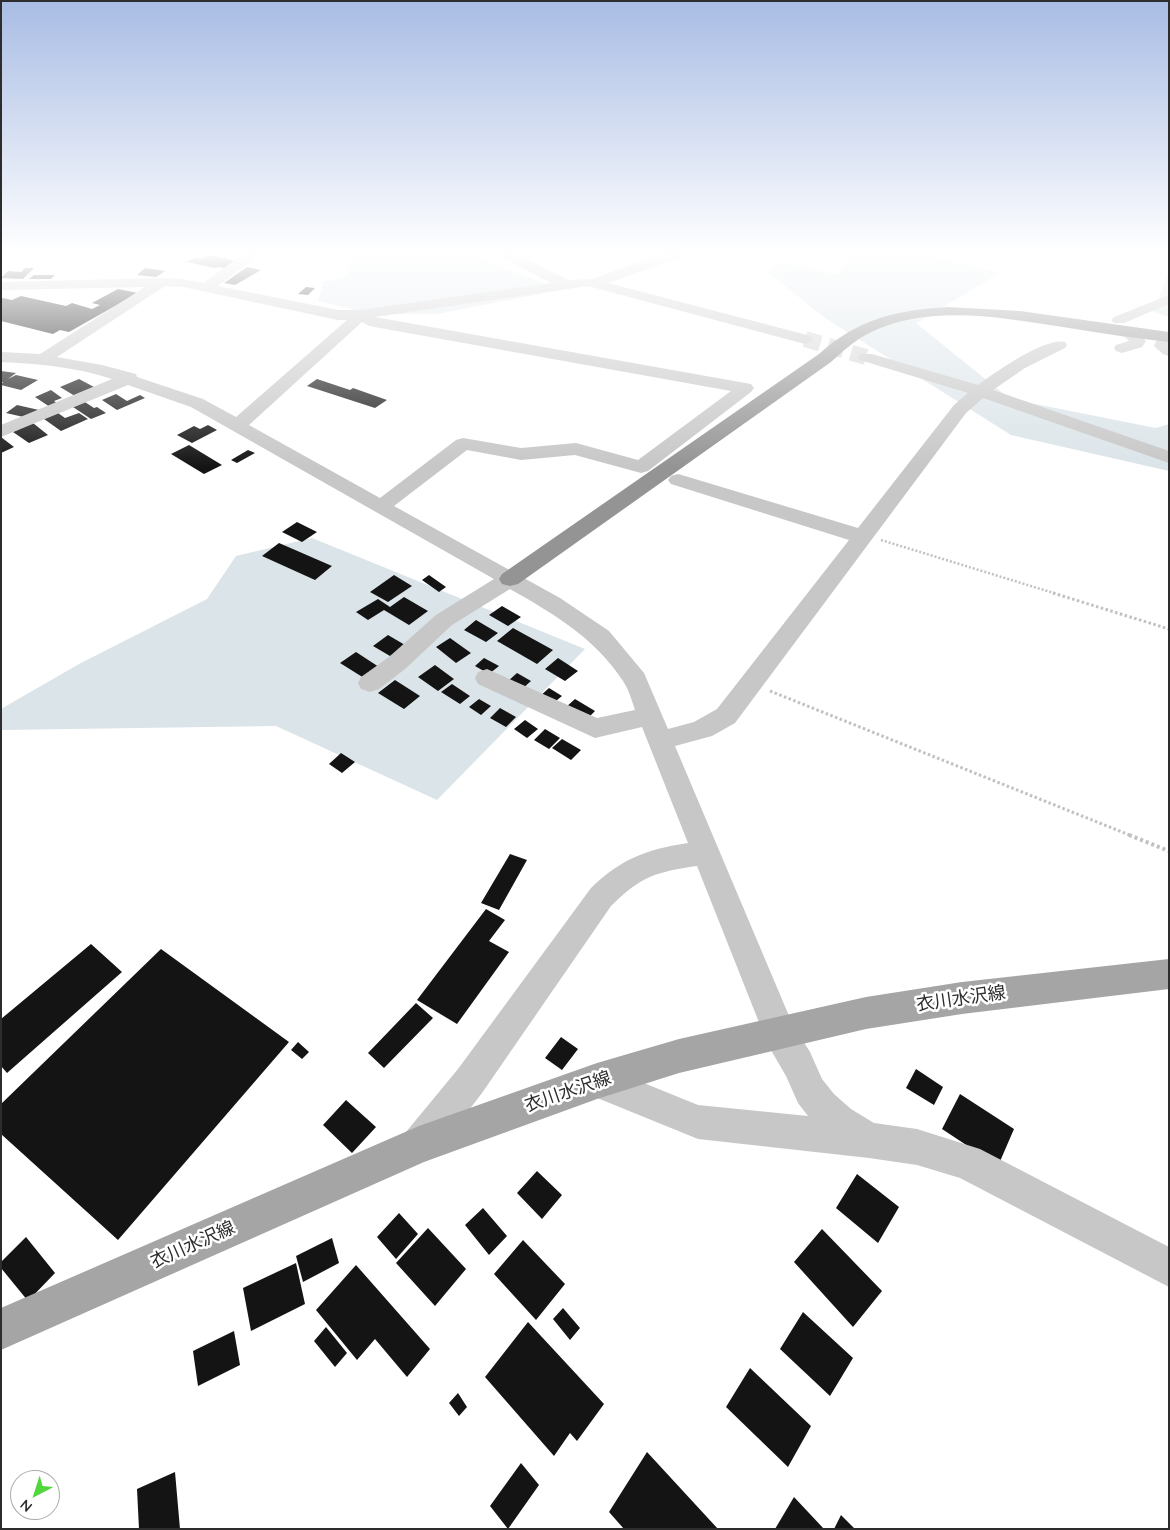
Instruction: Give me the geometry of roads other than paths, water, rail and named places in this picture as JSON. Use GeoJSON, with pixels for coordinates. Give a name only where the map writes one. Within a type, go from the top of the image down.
{"type":"FeatureCollection","features":[{"type":"Feature","properties":{"kind":"highway"},"geometry":{"type":"LineString","coordinates":[[510,578],[825,358],[843,341],[864,329],[880,323]]}},
{"type":"Feature","properties":{"kind":"highway"},"geometry":{"type":"LineString","coordinates":[[1102,323],[1119,325],[1169,339]]}},
{"type":"Feature","properties":{"kind":"highway"},"geometry":{"type":"LineString","coordinates":[[825,358],[875,337],[901,331],[937,328]]}},
{"type":"Feature","properties":{"kind":"highway"},"geometry":{"type":"LineString","coordinates":[[1039,335],[1076,341]]}},
{"type":"Feature","properties":{"kind":"highway"},"geometry":{"type":"LineString","coordinates":[[1104,345],[1169,353]]}},
{"type":"Feature","properties":{"kind":"main road","name":"衣川水沢線"},"geometry":{"type":"LineString","coordinates":[[1,1329],[419,1145],[597,1081],[679,1056],[866,1013],[962,998],[1169,974]]}},
{"type":"Feature","properties":{"kind":"street"},"geometry":{"type":"LineString","coordinates":[[43,359],[98,323]]}},
{"type":"Feature","properties":{"kind":"street"},"geometry":{"type":"LineString","coordinates":[[238,425],[353,323]]}},
{"type":"Feature","properties":{"kind":"street"},"geometry":{"type":"LineString","coordinates":[[380,507],[463,444],[521,454],[576,449],[641,467],[745,388],[389,323]]}},
{"type":"Feature","properties":{"kind":"street"},"geometry":{"type":"LineString","coordinates":[[743,323],[805,340]]}},
{"type":"Feature","properties":{"kind":"street"},"geometry":{"type":"LineString","coordinates":[[1122,323],[1119,325],[1138,341],[1132,347],[1122,348]]}},
{"type":"Feature","properties":{"kind":"street"},"geometry":{"type":"LineString","coordinates":[[1169,339],[1163,342],[1162,346],[1169,353]]}},
{"type":"Feature","properties":{"kind":"street"},"geometry":{"type":"LineString","coordinates":[[488,678],[595,728],[704,729],[718,723],[751,683],[960,410],[979,391],[1021,362],[1060,344]]}},
{"type":"Feature","properties":{"kind":"street"},"geometry":{"type":"LineString","coordinates":[[1,357],[43,359],[102,370],[130,378],[197,403],[510,578],[552,603],[601,637],[635,679],[780,1034],[798,1064],[810,1091],[822,1106],[840,1121],[869,1140]]}},
{"type":"Feature","properties":{"kind":"street"},"geometry":{"type":"LineString","coordinates":[[866,357],[979,391],[1169,457]]}},
{"type":"Feature","properties":{"kind":"street"},"geometry":{"type":"LineString","coordinates":[[1,432],[130,378]]}},
{"type":"Feature","properties":{"kind":"street"},"geometry":{"type":"LineString","coordinates":[[1,418],[28,422]]}},
{"type":"Feature","properties":{"kind":"street"},"geometry":{"type":"LineString","coordinates":[[678,480],[855,535],[864,534]]}},
{"type":"Feature","properties":{"kind":"street"},"geometry":{"type":"LineString","coordinates":[[370,683],[397,663],[444,620],[510,578]]}},
{"type":"Feature","properties":{"kind":"street"},"geometry":{"type":"LineString","coordinates":[[419,1145],[470,1081],[610,887],[639,866],[654,860],[707,852]]}},
{"type":"Feature","properties":{"kind":"street"},"geometry":{"type":"LineString","coordinates":[[597,1081],[698,1122],[918,1147],[967,1162],[1169,1268]]}},
{"type":"Feature","properties":{"kind":"tunnel"},"geometry":{"type":"LineString","coordinates":[[805,339],[866,357]]}}]}
